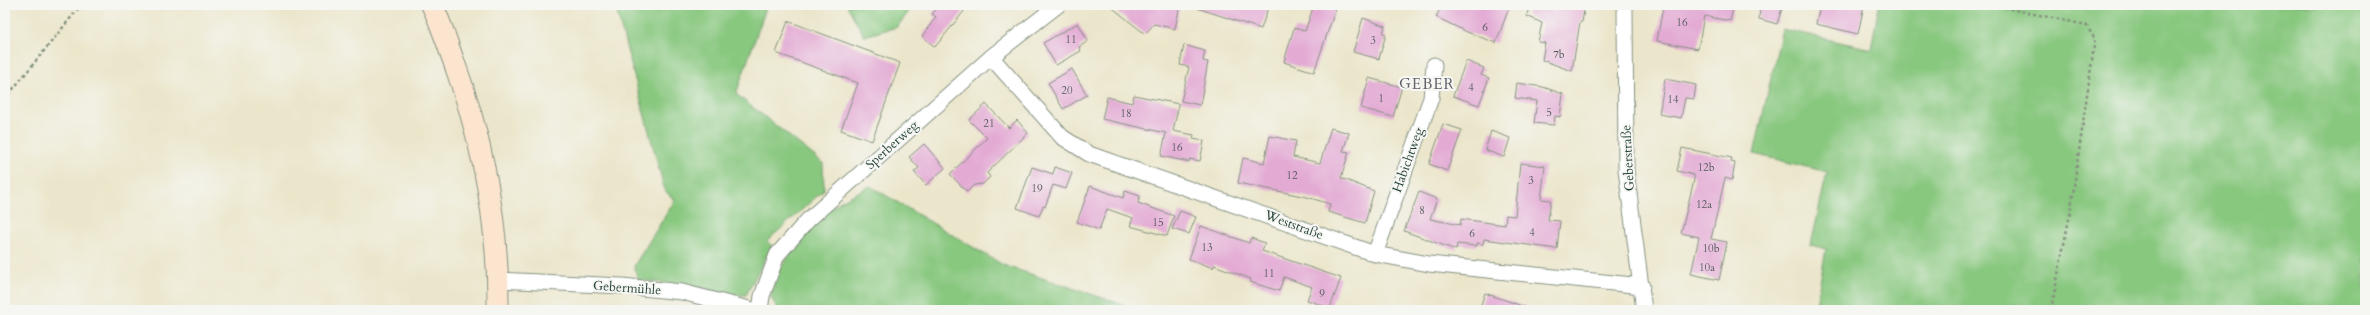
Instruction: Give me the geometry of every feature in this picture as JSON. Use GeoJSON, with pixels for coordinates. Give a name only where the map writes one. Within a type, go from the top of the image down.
{"type":"FeatureCollection","features":[{"type":"Feature","properties":{"kind":"street"},"geometry":{"type":"LineString","coordinates":[[432,5],[470,106],[489,188],[498,280],[498,310]]}},
{"type":"Feature","properties":{"kind":"street","name":"Sperberweg"},"geometry":{"type":"LineString","coordinates":[[760,310],[762,296],[777,255],[808,220],[991,57],[1058,5]]}},
{"type":"Feature","properties":{"kind":"street","name":"Geberstraße"},"geometry":{"type":"LineString","coordinates":[[1625,5],[1626,170],[1644,310]]}},
{"type":"Feature","properties":{"kind":"street","name":"Weststraße"},"geometry":{"type":"LineString","coordinates":[[991,57],[1062,137],[1089,154],[1375,254],[1428,264],[1642,286]]}},
{"type":"Feature","properties":{"kind":"street","name":"Habichtweg"},"geometry":{"type":"LineString","coordinates":[[1375,254],[1431,98],[1434,65]]}},
{"type":"Feature","properties":{"kind":"street","name":"Gebermühle"},"geometry":{"type":"LineString","coordinates":[[498,280],[622,286],[682,292],[753,310]]}},
{"type":"Feature","properties":{"kind":"path"},"geometry":{"type":"LineString","coordinates":[[5,99],[81,5]]}},
{"type":"Feature","properties":{"kind":"path"},"geometry":{"type":"LineString","coordinates":[[1992,5],[2086,25],[2095,39],[2070,214],[2051,310]]}},
{"type":"Feature","properties":{"kind":"green space"},"geometry":{"type":"Polygon","coordinates":[[[615,5],[767,5],[736,94],[823,163],[824,190],[767,241],[772,246],[746,295],[733,295],[683,285],[638,280],[634,266],[675,200],[665,191],[615,5]]]}},
{"type":"Feature","properties":{"kind":"green space"},"geometry":{"type":"Polygon","coordinates":[[[847,5],[914,5],[897,27],[864,36],[847,5]]]}},
{"type":"Feature","properties":{"kind":"green space"},"geometry":{"type":"Polygon","coordinates":[[[1879,5],[2365,5],[2365,310],[1815,310],[1826,249],[1811,245],[1827,172],[1754,154],[1782,29],[1871,49],[1879,5]]]}},
{"type":"Feature","properties":{"kind":"green space"},"geometry":{"type":"Polygon","coordinates":[[[870,186],[1003,265],[1139,310],[779,310],[771,298],[776,275],[812,222],[841,201],[870,186]]]}},
{"type":"Feature","properties":{"kind":"building"},"geometry":{"type":"Polygon","coordinates":[[[940,5],[969,5],[935,47],[922,36],[936,17],[932,14],[940,5]]]}},
{"type":"Feature","properties":{"kind":"building"},"geometry":{"type":"Polygon","coordinates":[[[1109,5],[1180,5],[1175,29],[1154,24],[1145,34],[1109,5]]]}},
{"type":"Feature","properties":{"kind":"building"},"geometry":{"type":"Polygon","coordinates":[[[1197,5],[1269,5],[1261,29],[1197,8],[1197,5]]]}},
{"type":"Feature","properties":{"kind":"building"},"geometry":{"type":"Polygon","coordinates":[[[1314,5],[1337,5],[1314,72],[1284,62],[1294,28],[1305,31],[1314,5]]]}},
{"type":"Feature","properties":{"kind":"building"},"geometry":{"type":"Polygon","coordinates":[[[1442,5],[1510,5],[1496,43],[1467,32],[1436,17],[1442,5]]]}},
{"type":"Feature","properties":{"kind":"building"},"geometry":{"type":"Polygon","coordinates":[[[1529,5],[1585,5],[1582,22],[1580,22],[1572,71],[1542,60],[1545,43],[1538,42],[1542,23],[1527,16],[1529,5]]]}},
{"type":"Feature","properties":{"kind":"building"},"geometry":{"type":"Polygon","coordinates":[[[1672,5],[1734,5],[1730,21],[1704,16],[1698,49],[1657,41],[1663,7],[1672,8],[1672,5]]]}},
{"type":"Feature","properties":{"kind":"building"},"geometry":{"type":"Polygon","coordinates":[[[1760,5],[1783,5],[1777,24],[1759,19],[1760,5]]]}},
{"type":"Feature","properties":{"kind":"building"},"geometry":{"type":"Polygon","coordinates":[[[1820,5],[1864,5],[1858,34],[1816,24],[1820,5]]]}},
{"type":"Feature","properties":{"kind":"building"},"geometry":{"type":"Polygon","coordinates":[[[1363,18],[1385,26],[1383,33],[1386,34],[1379,59],[1353,52],[1363,18]]]}},
{"type":"Feature","properties":{"kind":"building"},"geometry":{"type":"Polygon","coordinates":[[[788,21],[900,63],[872,141],[841,130],[858,83],[776,53],[788,21]]]}},
{"type":"Feature","properties":{"kind":"building"},"geometry":{"type":"Polygon","coordinates":[[[1078,23],[1088,41],[1079,47],[1081,51],[1056,65],[1043,43],[1078,23]]]}},
{"type":"Feature","properties":{"kind":"building"},"geometry":{"type":"Polygon","coordinates":[[[1184,45],[1205,51],[1203,61],[1208,62],[1200,105],[1181,101],[1189,67],[1180,65],[1184,45]]]}},
{"type":"Feature","properties":{"kind":"building"},"geometry":{"type":"Polygon","coordinates":[[[1466,61],[1484,68],[1481,75],[1489,78],[1479,105],[1453,96],[1466,61]]]}},
{"type":"Feature","properties":{"kind":"building"},"geometry":{"type":"Polygon","coordinates":[[[1072,69],[1087,95],[1063,109],[1048,83],[1072,69]]]}},
{"type":"Feature","properties":{"kind":"building"},"geometry":{"type":"Polygon","coordinates":[[[1369,78],[1402,87],[1393,117],[1361,108],[1369,78]]]}},
{"type":"Feature","properties":{"kind":"building"},"geometry":{"type":"Polygon","coordinates":[[[1665,79],[1696,85],[1694,99],[1685,98],[1681,118],[1659,114],[1665,79]]]}},
{"type":"Feature","properties":{"kind":"building"},"geometry":{"type":"Polygon","coordinates":[[[1517,83],[1543,87],[1563,94],[1560,117],[1555,116],[1554,125],[1534,123],[1537,101],[1515,98],[1517,83]]]}},
{"type":"Feature","properties":{"kind":"building"},"geometry":{"type":"Polygon","coordinates":[[[1134,95],[1179,104],[1173,131],[1194,135],[1193,139],[1204,141],[1200,161],[1189,159],[1189,162],[1161,156],[1166,133],[1102,119],[1107,97],[1132,103],[1134,95]]]}},
{"type":"Feature","properties":{"kind":"building"},"geometry":{"type":"Polygon","coordinates":[[[986,104],[1009,128],[1017,120],[1028,133],[987,173],[990,177],[983,184],[974,185],[967,192],[950,174],[987,138],[969,120],[986,104]]]}},
{"type":"Feature","properties":{"kind":"building"},"geometry":{"type":"Polygon","coordinates":[[[1443,124],[1462,130],[1447,171],[1429,164],[1443,124]]]}},
{"type":"Feature","properties":{"kind":"building"},"geometry":{"type":"Polygon","coordinates":[[[1331,128],[1349,133],[1343,151],[1349,152],[1341,178],[1374,191],[1365,223],[1328,212],[1330,204],[1307,197],[1238,183],[1243,158],[1264,163],[1270,136],[1296,141],[1293,157],[1320,163],[1331,128]]]}},
{"type":"Feature","properties":{"kind":"building"},"geometry":{"type":"Polygon","coordinates":[[[1491,131],[1510,138],[1504,157],[1485,150],[1491,131]]]}},
{"type":"Feature","properties":{"kind":"building"},"geometry":{"type":"Polygon","coordinates":[[[924,144],[945,168],[926,185],[914,172],[919,168],[909,157],[924,144]]]}},
{"type":"Feature","properties":{"kind":"building"},"geometry":{"type":"Polygon","coordinates":[[[1682,148],[1732,158],[1731,162],[1735,163],[1732,180],[1725,178],[1711,239],[1727,242],[1719,280],[1691,274],[1699,237],[1681,233],[1694,180],[1694,175],[1677,171],[1682,148]]]}},
{"type":"Feature","properties":{"kind":"building"},"geometry":{"type":"Polygon","coordinates":[[[1520,163],[1545,166],[1541,199],[1551,200],[1548,220],[1560,221],[1557,249],[1484,239],[1483,244],[1477,243],[1477,246],[1457,244],[1456,250],[1404,231],[1419,192],[1437,199],[1430,219],[1460,225],[1461,219],[1505,225],[1506,215],[1515,216],[1520,163]]]}},
{"type":"Feature","properties":{"kind":"building"},"geometry":{"type":"Polygon","coordinates":[[[1032,167],[1053,174],[1055,167],[1072,173],[1066,189],[1053,185],[1045,207],[1043,206],[1039,216],[1017,208],[1032,167]]]}},
{"type":"Feature","properties":{"kind":"building"},"geometry":{"type":"Polygon","coordinates":[[[1090,186],[1123,198],[1125,191],[1140,196],[1138,203],[1174,216],[1167,236],[1130,226],[1133,218],[1107,209],[1099,230],[1077,222],[1090,186]]]}},
{"type":"Feature","properties":{"kind":"building"},"geometry":{"type":"Polygon","coordinates":[[[1180,211],[1196,217],[1189,234],[1172,229],[1180,211]]]}},
{"type":"Feature","properties":{"kind":"building"},"geometry":{"type":"Polygon","coordinates":[[[1201,226],[1249,243],[1251,238],[1265,243],[1262,251],[1341,278],[1330,308],[1307,300],[1312,287],[1284,277],[1279,291],[1250,282],[1251,279],[1214,265],[1213,268],[1189,259],[1201,226]]]}},
{"type":"Feature","properties":{"kind":"building"},"geometry":{"type":"Polygon","coordinates":[[[1485,293],[1528,308],[1528,310],[1479,310],[1485,293]]]}},
{"type":"Feature","properties":{"kind":"district","name":"GEBER"},"geometry":{"type":"Point","coordinates":[1427,84]}}]}
